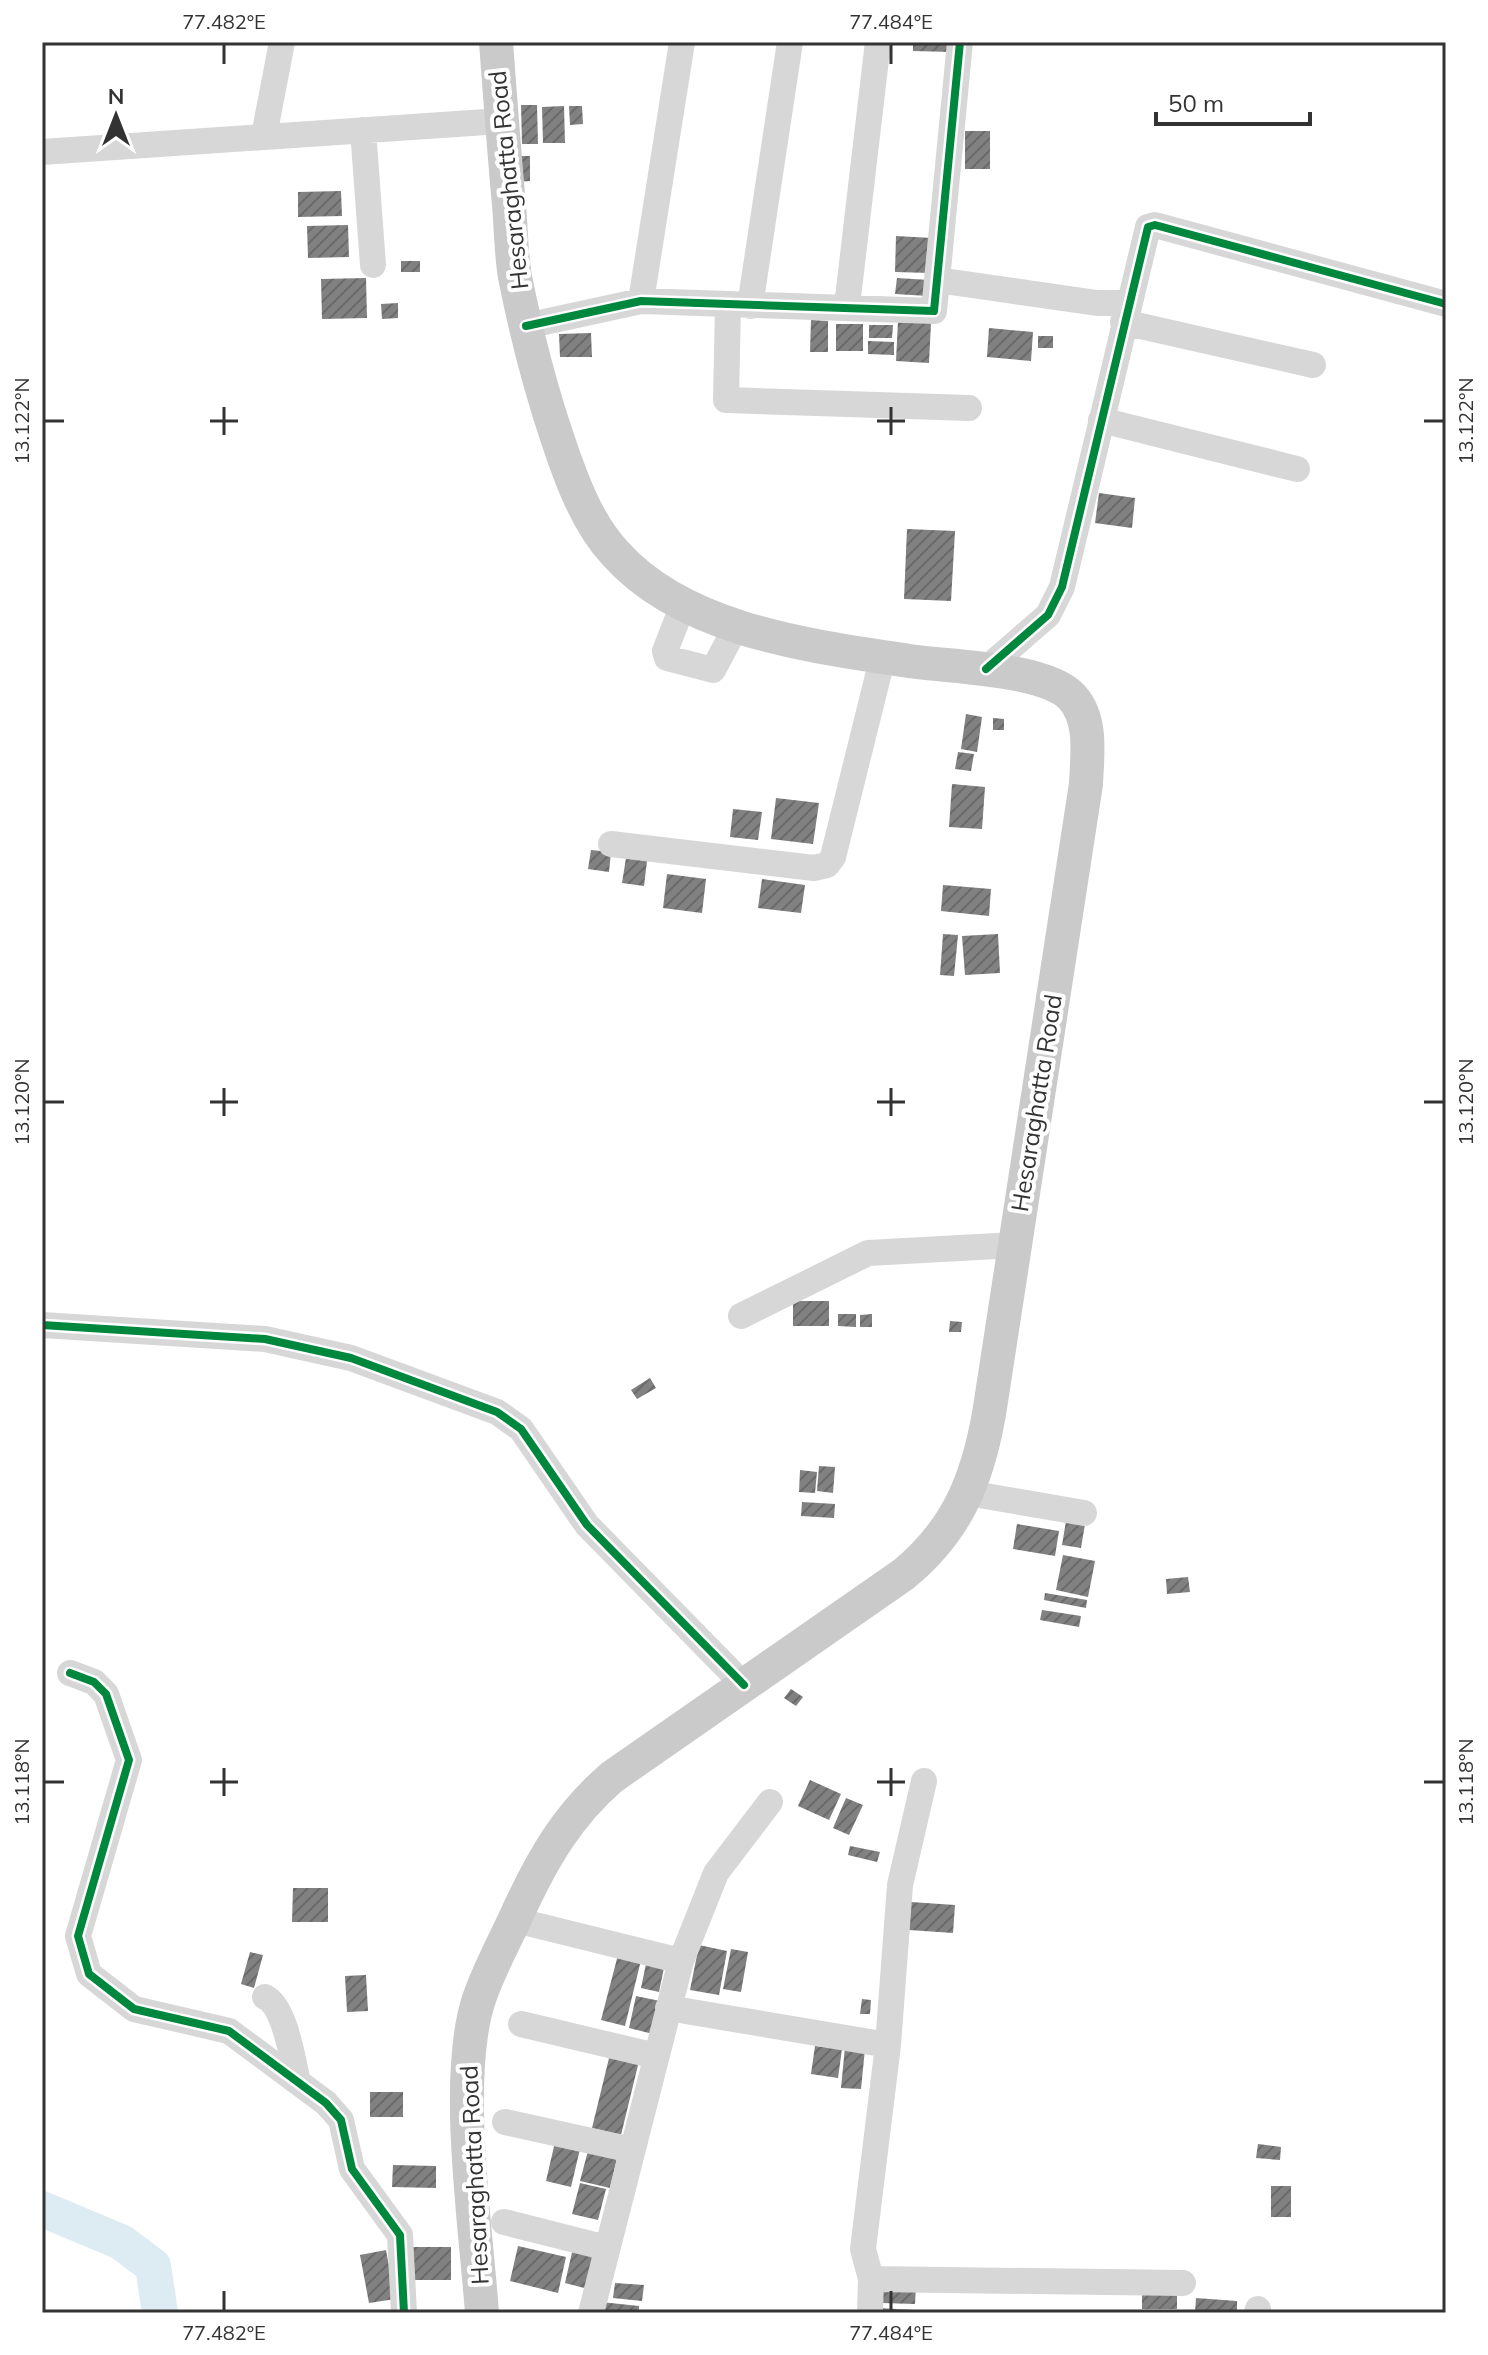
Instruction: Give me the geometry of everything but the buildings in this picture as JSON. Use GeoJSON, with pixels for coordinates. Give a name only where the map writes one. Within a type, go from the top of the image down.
{"type":"FeatureCollection","features":[{"type":"Feature","properties":{"kind":"main road","name":"Hesaraghatta Road"},"geometry":{"type":"LineString","coordinates":[[482,2313],[469,2123],[470,2045],[479,1999],[543,1857],[591,1795],[932,1551],[968,1493],[983,1444],[1015,1245],[1086,784],[1087,735],[1083,712],[1070,695],[1014,672],[883,656],[737,625],[683,605],[643,582],[612,551],[591,517],[567,465],[541,390],[526,326],[515,274],[496,42]]}},
{"type":"Feature","properties":{"kind":"street"},"geometry":{"type":"LineString","coordinates":[[264,136],[282,42]]}},
{"type":"Feature","properties":{"kind":"street"},"geometry":{"type":"LineString","coordinates":[[641,301],[682,42]]}},
{"type":"Feature","properties":{"kind":"street"},"geometry":{"type":"LineString","coordinates":[[790,42],[739,306],[726,400],[969,408]]}},
{"type":"Feature","properties":{"kind":"street"},"geometry":{"type":"LineString","coordinates":[[847,306],[878,42]]}},
{"type":"Feature","properties":{"kind":"street"},"geometry":{"type":"LineString","coordinates":[[526,326],[641,301],[934,311],[960,42]]}},
{"type":"Feature","properties":{"kind":"street"},"geometry":{"type":"LineString","coordinates":[[42,152],[501,121]]}},
{"type":"Feature","properties":{"kind":"street"},"geometry":{"type":"LineString","coordinates":[[363,130],[373,265]]}},
{"type":"Feature","properties":{"kind":"street"},"geometry":{"type":"LineString","coordinates":[[986,669],[1048,615],[1062,587],[1144,234],[1155,225],[1446,304]]}},
{"type":"Feature","properties":{"kind":"street"},"geometry":{"type":"LineString","coordinates":[[937,280],[1097,303],[1313,365]]}},
{"type":"Feature","properties":{"kind":"street"},"geometry":{"type":"LineString","coordinates":[[1101,420],[1297,469]]}},
{"type":"Feature","properties":{"kind":"street"},"geometry":{"type":"LineString","coordinates":[[683,605],[665,651],[667,658],[713,670],[737,625]]}},
{"type":"Feature","properties":{"kind":"street"},"geometry":{"type":"LineString","coordinates":[[611,844],[814,868],[827,865],[833,857],[883,656]]}},
{"type":"Feature","properties":{"kind":"street"},"geometry":{"type":"LineString","coordinates":[[741,1316],[868,1253],[1015,1245]]}},
{"type":"Feature","properties":{"kind":"street"},"geometry":{"type":"LineString","coordinates":[[42,1325],[265,1339],[351,1358],[497,1412],[521,1429],[587,1525],[744,1685]]}},
{"type":"Feature","properties":{"kind":"street"},"geometry":{"type":"LineString","coordinates":[[968,1493],[1084,1513]]}},
{"type":"Feature","properties":{"kind":"street"},"geometry":{"type":"LineString","coordinates":[[70,1673],[94,1682],[106,1694],[129,1760],[78,1936],[89,1974],[134,2009],[229,2031],[326,2103],[341,2120],[352,2169],[400,2235],[404,2313]]}},
{"type":"Feature","properties":{"kind":"street"},"geometry":{"type":"LineString","coordinates":[[870,2313],[871,2279],[863,2249],[888,2045],[900,1885],[909,1832],[924,1781]]}},
{"type":"Feature","properties":{"kind":"street"},"geometry":{"type":"LineString","coordinates":[[591,2313],[681,1961],[716,1873],[770,1802]]}},
{"type":"Feature","properties":{"kind":"street"},"geometry":{"type":"LineString","coordinates":[[515,1920],[681,1961]]}},
{"type":"Feature","properties":{"kind":"street"},"geometry":{"type":"LineString","coordinates":[[265,1997],[272,2000],[286,2033],[298,2082]]}},
{"type":"Feature","properties":{"kind":"street"},"geometry":{"type":"LineString","coordinates":[[668,2008],[888,2045]]}},
{"type":"Feature","properties":{"kind":"street"},"geometry":{"type":"LineString","coordinates":[[521,2024],[656,2056]]}},
{"type":"Feature","properties":{"kind":"street"},"geometry":{"type":"LineString","coordinates":[[505,2122],[632,2150]]}},
{"type":"Feature","properties":{"kind":"street"},"geometry":{"type":"LineString","coordinates":[[504,2222],[607,2248]]}},
{"type":"Feature","properties":{"kind":"street"},"geometry":{"type":"LineString","coordinates":[[871,2279],[1183,2283]]}},
{"type":"Feature","properties":{"kind":"waterway"},"geometry":{"type":"LineString","coordinates":[[42,2209],[121,2242],[153,2266],[160,2313]]}},
{"type":"Feature","properties":{"kind":"cycle path"},"geometry":{"type":"LineString","coordinates":[[526,326],[641,301],[934,311],[960,42]]}},
{"type":"Feature","properties":{"kind":"cycle path"},"geometry":{"type":"LineString","coordinates":[[986,669],[1048,615],[1062,587],[1148,227],[1155,225],[1446,304]]}},
{"type":"Feature","properties":{"kind":"cycle path"},"geometry":{"type":"LineString","coordinates":[[42,1325],[265,1339],[351,1358],[497,1412],[521,1429],[587,1525],[744,1685]]}},
{"type":"Feature","properties":{"kind":"cycle path"},"geometry":{"type":"LineString","coordinates":[[70,1673],[94,1682],[106,1694],[129,1760],[78,1936],[89,1974],[134,2009],[229,2031],[326,2103],[341,2120],[352,2169],[400,2235],[404,2313]]}}]}
